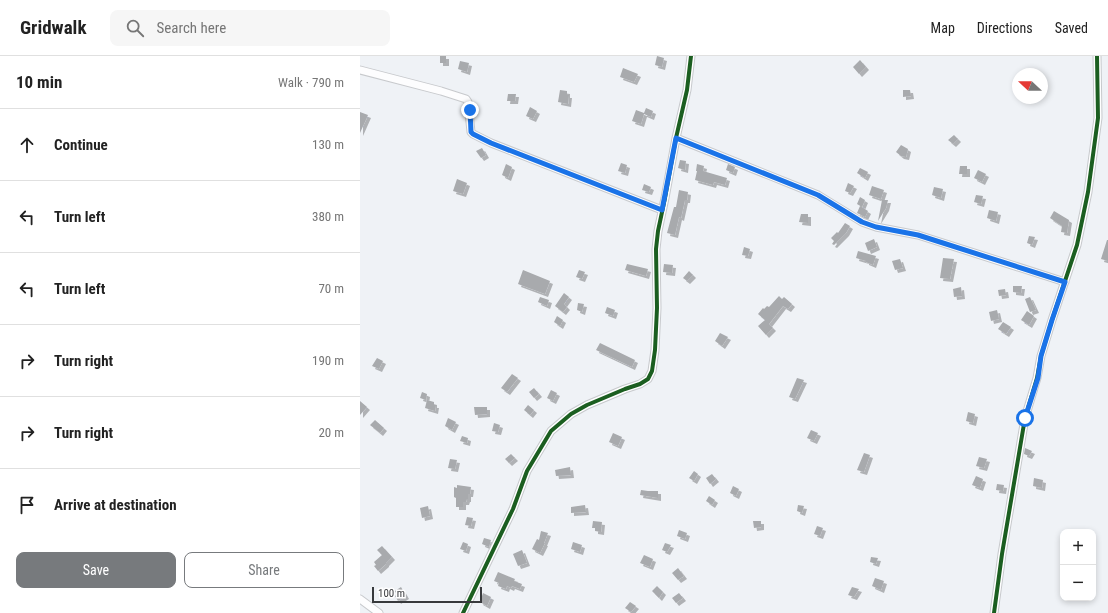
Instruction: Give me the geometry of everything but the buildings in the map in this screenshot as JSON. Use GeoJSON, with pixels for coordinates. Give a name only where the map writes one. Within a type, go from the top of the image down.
{"type":"FeatureCollection","features":[{"type":"Feature","properties":{"kind":"street"},"geometry":{"type":"LineString","coordinates":[[463,613],[513,509],[527,471],[551,431],[571,414],[586,405],[640,384],[648,379],[652,371],[655,350],[657,308],[656,249],[658,231],[687,90],[691,56]]}},
{"type":"Feature","properties":{"kind":"street"},"geometry":{"type":"LineString","coordinates":[[994,613],[1025,418],[1038,378],[1044,349],[1077,244],[1088,192],[1098,118],[1097,56]]}},
{"type":"Feature","properties":{"kind":"street"},"geometry":{"type":"LineString","coordinates":[[360,70],[466,99],[468,102],[471,132],[473,134],[498,146],[662,210]]}},
{"type":"Feature","properties":{"kind":"street"},"geometry":{"type":"LineString","coordinates":[[676,138],[818,195],[862,222],[876,227],[918,235],[1065,282]]}},
{"type":"Feature","properties":{"kind":"street"},"geometry":{"type":"LineString","coordinates":[[360,599],[379,613]]}},
{"type":"Feature","properties":{"kind":"cycle path"},"geometry":{"type":"LineString","coordinates":[[463,613],[513,509],[527,471],[551,431],[571,414],[587,405],[640,384],[648,379],[652,371],[655,350],[657,308],[656,249],[658,231],[687,90],[691,56]]}},
{"type":"Feature","properties":{"kind":"cycle path"},"geometry":{"type":"LineString","coordinates":[[994,613],[1002,554],[1025,418],[1037,378],[1041,356],[1077,245],[1088,192],[1098,118],[1097,56]]}},
{"type":"Feature","properties":{"kind":"route"},"geometry":{"type":"LineString","coordinates":[[470,110],[471,132],[473,134],[491,143],[662,210],[676,138],[818,195],[862,222],[876,227],[918,235],[1065,282],[1041,356],[1038,378],[1025,418]]}}]}
